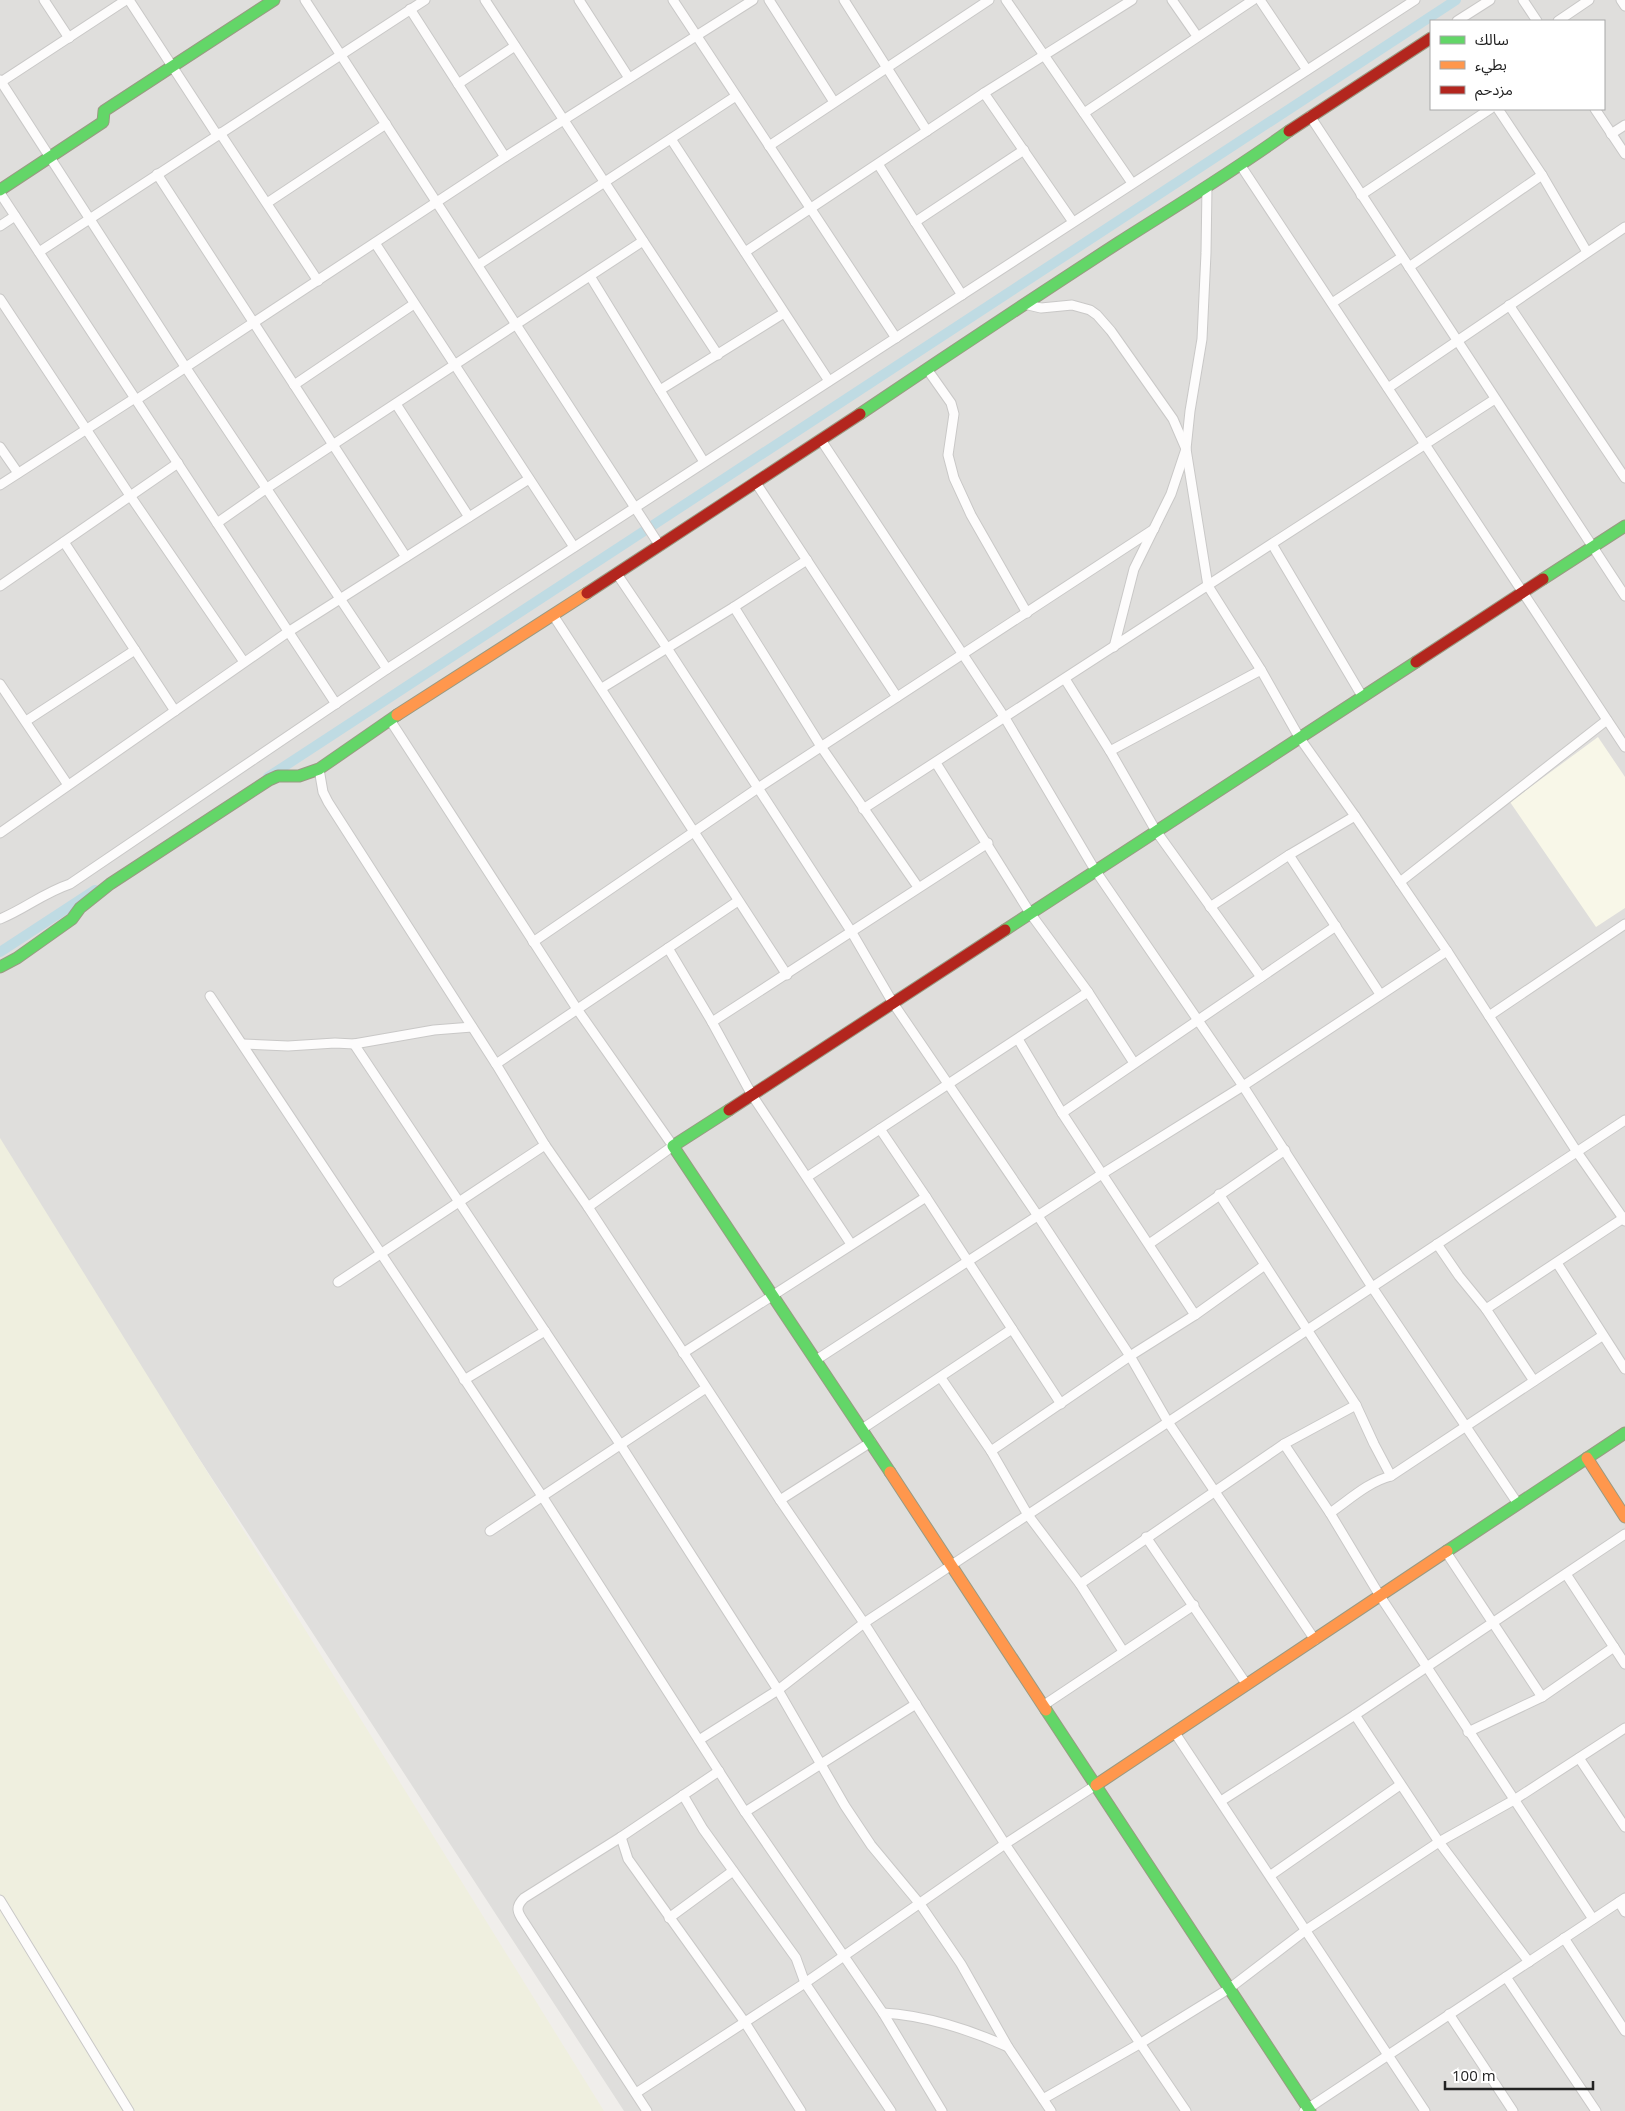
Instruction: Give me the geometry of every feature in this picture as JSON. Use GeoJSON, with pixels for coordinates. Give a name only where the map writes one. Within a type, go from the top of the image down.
{"type":"FeatureCollection","features":[{"type":"Feature","properties":{"kind":"street"},"geometry":{"type":"LineString","coordinates":[[44,0],[69,38]]}},
{"type":"Feature","properties":{"kind":"street"},"geometry":{"type":"LineString","coordinates":[[318,281],[268,203],[127,0],[0,81],[91,218],[186,368],[387,669]]}},
{"type":"Feature","properties":{"kind":"street"},"geometry":{"type":"LineString","coordinates":[[274,0],[104,111],[103,122],[0,191],[336,704]]}},
{"type":"Feature","properties":{"kind":"street"},"geometry":{"type":"LineString","coordinates":[[305,0],[342,54],[660,546]]}},
{"type":"Feature","properties":{"kind":"street"},"geometry":{"type":"LineString","coordinates":[[39,252],[425,0]]}},
{"type":"Feature","properties":{"kind":"street"},"geometry":{"type":"LineString","coordinates":[[485,0],[718,355]]}},
{"type":"Feature","properties":{"kind":"street"},"geometry":{"type":"LineString","coordinates":[[579,0],[629,78]]}},
{"type":"Feature","properties":{"kind":"street"},"geometry":{"type":"LineString","coordinates":[[672,0],[896,338]]}},
{"type":"Feature","properties":{"kind":"street"},"geometry":{"type":"LineString","coordinates":[[0,486],[85,428],[186,368],[505,157],[753,0]]}},
{"type":"Feature","properties":{"kind":"street"},"geometry":{"type":"LineString","coordinates":[[769,0],[834,102]]}},
{"type":"Feature","properties":{"kind":"street"},"geometry":{"type":"LineString","coordinates":[[844,0],[927,131]]}},
{"type":"Feature","properties":{"kind":"street"},"geometry":{"type":"LineString","coordinates":[[769,146],[989,0]]}},
{"type":"Feature","properties":{"kind":"street"},"geometry":{"type":"LineString","coordinates":[[1006,0],[1132,184]]}},
{"type":"Feature","properties":{"kind":"street"},"geometry":{"type":"LineString","coordinates":[[745,252],[984,93],[1132,0]]}},
{"type":"Feature","properties":{"kind":"street"},"geometry":{"type":"LineString","coordinates":[[1172,0],[1197,36]]}},
{"type":"Feature","properties":{"kind":"street"},"geometry":{"type":"LineString","coordinates":[[1084,113],[1252,0]]}},
{"type":"Feature","properties":{"kind":"street"},"geometry":{"type":"LineString","coordinates":[[1260,0],[1307,70]]}},
{"type":"Feature","properties":{"kind":"street"},"geometry":{"type":"LineString","coordinates":[[0,919],[14,913],[50,891],[70,884],[387,669],[1415,0]]}},
{"type":"Feature","properties":{"kind":"street"},"geometry":{"type":"LineString","coordinates":[[1460,20],[1490,0]]}},
{"type":"Feature","properties":{"kind":"street"},"geometry":{"type":"LineString","coordinates":[[1523,0],[1536,20]]}},
{"type":"Feature","properties":{"kind":"street"},"geometry":{"type":"LineString","coordinates":[[1560,20],[1590,0]]}},
{"type":"Feature","properties":{"kind":"street"},"geometry":{"type":"LineString","coordinates":[[1621,0],[1625,6]]}},
{"type":"Feature","properties":{"kind":"street"},"geometry":{"type":"LineString","coordinates":[[410,10],[505,157]]}},
{"type":"Feature","properties":{"kind":"street"},"geometry":{"type":"LineString","coordinates":[[0,967],[17,958],[72,919],[80,908],[110,884],[261,784],[278,776],[299,776],[318,769],[390,720],[756,483],[1024,304],[1241,166],[1310,116],[1430,39]]}},
{"type":"Feature","properties":{"kind":"street"},"geometry":{"type":"LineString","coordinates":[[458,84],[515,46]]}},
{"type":"Feature","properties":{"kind":"street"},"geometry":{"type":"LineString","coordinates":[[984,93],[1073,222]]}},
{"type":"Feature","properties":{"kind":"street"},"geometry":{"type":"LineString","coordinates":[[478,266],[736,96]]}},
{"type":"Feature","properties":{"kind":"street"},"geometry":{"type":"LineString","coordinates":[[1362,195],[1489,110]]}},
{"type":"Feature","properties":{"kind":"street"},"geometry":{"type":"LineString","coordinates":[[1499,110],[1542,175],[1587,252]]}},
{"type":"Feature","properties":{"kind":"street"},"geometry":{"type":"LineString","coordinates":[[1596,110],[1625,154]]}},
{"type":"Feature","properties":{"kind":"street"},"geometry":{"type":"LineString","coordinates":[[1310,116],[1625,596]]}},
{"type":"Feature","properties":{"kind":"street"},"geometry":{"type":"LineString","coordinates":[[268,203],[386,124]]}},
{"type":"Feature","properties":{"kind":"street"},"geometry":{"type":"LineString","coordinates":[[1611,134],[1625,125]]}},
{"type":"Feature","properties":{"kind":"street"},"geometry":{"type":"LineString","coordinates":[[671,139],[829,381]]}},
{"type":"Feature","properties":{"kind":"street"},"geometry":{"type":"LineString","coordinates":[[915,222],[1024,150]]}},
{"type":"Feature","properties":{"kind":"street"},"geometry":{"type":"LineString","coordinates":[[878,164],[962,295]]}},
{"type":"Feature","properties":{"kind":"street"},"geometry":{"type":"LineString","coordinates":[[1241,166],[1625,747]]}},
{"type":"Feature","properties":{"kind":"street"},"geometry":{"type":"LineString","coordinates":[[157,174],[406,557]]}},
{"type":"Feature","properties":{"kind":"street"},"geometry":{"type":"LineString","coordinates":[[1409,267],[1542,175]]}},
{"type":"Feature","properties":{"kind":"street"},"geometry":{"type":"LineString","coordinates":[[1114,647],[1134,569],[1171,494],[1186,449],[1202,340],[1207,186]]}},
{"type":"Feature","properties":{"kind":"street"},"geometry":{"type":"LineString","coordinates":[[0,226],[15,216]]}},
{"type":"Feature","properties":{"kind":"street"},"geometry":{"type":"LineString","coordinates":[[1388,388],[1625,227]]}},
{"type":"Feature","properties":{"kind":"street"},"geometry":{"type":"LineString","coordinates":[[217,523],[267,488],[643,241]]}},
{"type":"Feature","properties":{"kind":"street"},"geometry":{"type":"LineString","coordinates":[[375,244],[574,547]]}},
{"type":"Feature","properties":{"kind":"street"},"geometry":{"type":"LineString","coordinates":[[1332,303],[1402,257]]}},
{"type":"Feature","properties":{"kind":"street"},"geometry":{"type":"LineString","coordinates":[[590,276],[704,462]]}},
{"type":"Feature","properties":{"kind":"street"},"geometry":{"type":"LineString","coordinates":[[0,299],[131,497],[244,662]]}},
{"type":"Feature","properties":{"kind":"street"},"geometry":{"type":"LineString","coordinates":[[294,385],[414,304]]}},
{"type":"Feature","properties":{"kind":"street"},"geometry":{"type":"LineString","coordinates":[[1024,304],[1041,308],[1072,305],[1090,310],[1129,354],[1173,418],[1186,449],[1208,586],[1261,670],[1298,737],[1356,816],[1447,951],[1577,1152],[1624,1219],[1486,1309]]}},
{"type":"Feature","properties":{"kind":"street"},"geometry":{"type":"LineString","coordinates":[[1509,305],[1625,478]]}},
{"type":"Feature","properties":{"kind":"street"},"geometry":{"type":"LineString","coordinates":[[660,390],[784,313]]}},
{"type":"Feature","properties":{"kind":"street"},"geometry":{"type":"LineString","coordinates":[[927,369],[952,403],[954,414],[948,455],[954,478],[971,515],[1027,613]]}},
{"type":"Feature","properties":{"kind":"street"},"geometry":{"type":"LineString","coordinates":[[863,809],[1426,446],[1495,399]]}},
{"type":"Feature","properties":{"kind":"street"},"geometry":{"type":"LineString","coordinates":[[396,404],[469,518]]}},
{"type":"Feature","properties":{"kind":"street"},"geometry":{"type":"LineString","coordinates":[[821,440],[1005,718],[1095,870],[1243,1086],[1372,1287],[1518,1504]]}},
{"type":"Feature","properties":{"kind":"street"},"geometry":{"type":"LineString","coordinates":[[0,447],[18,473]]}},
{"type":"Feature","properties":{"kind":"street"},"geometry":{"type":"LineString","coordinates":[[0,586],[178,463]]}},
{"type":"Feature","properties":{"kind":"street"},"geometry":{"type":"LineString","coordinates":[[0,833],[288,632],[529,479]]}},
{"type":"Feature","properties":{"kind":"street"},"geometry":{"type":"LineString","coordinates":[[756,483],[897,697]]}},
{"type":"Feature","properties":{"kind":"street"},"geometry":{"type":"LineString","coordinates":[[588,1207],[673,1146],[1298,737],[1625,526]]}},
{"type":"Feature","properties":{"kind":"street"},"geometry":{"type":"LineString","coordinates":[[533,942],[758,788],[822,748],[1154,529]]}},
{"type":"Feature","properties":{"kind":"street"},"geometry":{"type":"LineString","coordinates":[[64,542],[175,711]]}},
{"type":"Feature","properties":{"kind":"street"},"geometry":{"type":"LineString","coordinates":[[1272,544],[1362,696]]}},
{"type":"Feature","properties":{"kind":"street"},"geometry":{"type":"LineString","coordinates":[[602,688],[807,560]]}},
{"type":"Feature","properties":{"kind":"street"},"geometry":{"type":"LineString","coordinates":[[617,574],[668,648],[851,931],[893,1002],[1130,1356],[1168,1422],[1315,1640]]}},
{"type":"Feature","properties":{"kind":"street"},"geometry":{"type":"LineString","coordinates":[[734,607],[822,748],[918,887]]}},
{"type":"Feature","properties":{"kind":"street"},"geometry":{"type":"LineString","coordinates":[[553,615],[787,975]]}},
{"type":"Feature","properties":{"kind":"street"},"geometry":{"type":"LineString","coordinates":[[26,721],[135,650]]}},
{"type":"Feature","properties":{"kind":"street"},"geometry":{"type":"LineString","coordinates":[[1110,751],[1261,670]]}},
{"type":"Feature","properties":{"kind":"street"},"geometry":{"type":"LineString","coordinates":[[1065,679],[1110,751],[1156,831],[1261,977]]}},
{"type":"Feature","properties":{"kind":"street"},"geometry":{"type":"LineString","coordinates":[[0,684],[68,785]]}},
{"type":"Feature","properties":{"kind":"street"},"geometry":{"type":"LineString","coordinates":[[390,720],[577,1009],[673,1146],[952,1564],[1308,2110],[1622,1900],[1625,1912]]}},
{"type":"Feature","properties":{"kind":"street"},"geometry":{"type":"LineString","coordinates":[[1400,882],[1607,720]]}},
{"type":"Feature","properties":{"kind":"street"},"geometry":{"type":"LineString","coordinates":[[936,763],[988,843],[1030,913],[1088,992],[1134,1063]]}},
{"type":"Feature","properties":{"kind":"street"},"geometry":{"type":"LineString","coordinates":[[318,769],[323,792],[328,802],[496,1064],[545,1145],[588,1207],[780,1500],[864,1623],[1006,1844],[1186,2111]]}},
{"type":"Feature","properties":{"kind":"street"},"geometry":{"type":"LineString","coordinates":[[1210,907],[1289,855],[1356,816]]}},
{"type":"Feature","properties":{"kind":"street"},"geometry":{"type":"LineString","coordinates":[[712,1022],[988,843]]}},
{"type":"Feature","properties":{"kind":"street"},"geometry":{"type":"LineString","coordinates":[[1289,855],[1380,994]]}},
{"type":"Feature","properties":{"kind":"street"},"geometry":{"type":"LineString","coordinates":[[496,1064],[738,902]]}},
{"type":"Feature","properties":{"kind":"street"},"geometry":{"type":"LineString","coordinates":[[1062,1113],[1336,926]]}},
{"type":"Feature","properties":{"kind":"street"},"geometry":{"type":"LineString","coordinates":[[1489,1016],[1624,927]]}},
{"type":"Feature","properties":{"kind":"street"},"geometry":{"type":"LineString","coordinates":[[668,948],[752,1095],[851,1244]]}},
{"type":"Feature","properties":{"kind":"street"},"geometry":{"type":"LineString","coordinates":[[816,1360],[1102,1174],[1243,1086],[1447,951]]}},
{"type":"Feature","properties":{"kind":"street"},"geometry":{"type":"LineString","coordinates":[[807,1177],[1088,992]]}},
{"type":"Feature","properties":{"kind":"street"},"geometry":{"type":"LineString","coordinates":[[210,996],[542,1496],[745,1812],[883,2013],[942,2111]]}},
{"type":"Feature","properties":{"kind":"street"},"geometry":{"type":"LineString","coordinates":[[243,1044],[288,1046],[335,1043],[354,1044],[434,1030],[472,1027]]}},
{"type":"Feature","properties":{"kind":"street"},"geometry":{"type":"LineString","coordinates":[[1018,1039],[1062,1113],[1195,1315]]}},
{"type":"Feature","properties":{"kind":"street"},"geometry":{"type":"LineString","coordinates":[[354,1044],[620,1444],[778,1690],[845,1806],[871,1845],[920,1904],[961,1964],[1008,2047],[1051,2111]]}},
{"type":"Feature","properties":{"kind":"street"},"geometry":{"type":"LineString","coordinates":[[699,1740],[778,1690],[864,1623],[952,1564],[1625,1120]]}},
{"type":"Feature","properties":{"kind":"street"},"geometry":{"type":"LineString","coordinates":[[880,1130],[1061,1404]]}},
{"type":"Feature","properties":{"kind":"street"},"geometry":{"type":"LineString","coordinates":[[338,1282],[545,1145]]}},
{"type":"Feature","properties":{"kind":"street"},"geometry":{"type":"LineString","coordinates":[[1149,1244],[1285,1150]]}},
{"type":"Feature","properties":{"kind":"street"},"geometry":{"type":"LineString","coordinates":[[1219,1194],[1356,1405],[1391,1476]]}},
{"type":"Feature","properties":{"kind":"street"},"geometry":{"type":"LineString","coordinates":[[683,1353],[926,1197]]}},
{"type":"Feature","properties":{"kind":"street"},"geometry":{"type":"LineString","coordinates":[[1437,1244],[1459,1276],[1486,1309],[1534,1381]]}},
{"type":"Feature","properties":{"kind":"street"},"geometry":{"type":"LineString","coordinates":[[1557,1263],[1602,1336],[1625,1369]]}},
{"type":"Feature","properties":{"kind":"street"},"geometry":{"type":"LineString","coordinates":[[991,1451],[1130,1356],[1195,1315],[1265,1265]]}},
{"type":"Feature","properties":{"kind":"street"},"geometry":{"type":"LineString","coordinates":[[862,1429],[942,1378],[1012,1329]]}},
{"type":"Feature","properties":{"kind":"street"},"geometry":{"type":"LineString","coordinates":[[464,1380],[545,1331]]}},
{"type":"Feature","properties":{"kind":"street"},"geometry":{"type":"LineString","coordinates":[[1330,1513],[1377,1480],[1391,1476],[1602,1336]]}},
{"type":"Feature","properties":{"kind":"street"},"geometry":{"type":"LineString","coordinates":[[942,1378],[991,1451],[1028,1514],[1080,1584],[1123,1652]]}},
{"type":"Feature","properties":{"kind":"street"},"geometry":{"type":"LineString","coordinates":[[490,1531],[706,1388]]}},
{"type":"Feature","properties":{"kind":"street"},"geometry":{"type":"LineString","coordinates":[[1080,1584],[1284,1444],[1356,1405]]}},
{"type":"Feature","properties":{"kind":"street"},"geometry":{"type":"LineString","coordinates":[[636,2093],[805,1983],[1006,1844],[1625,1433]]}},
{"type":"Feature","properties":{"kind":"street"},"geometry":{"type":"LineString","coordinates":[[780,1500],[871,1442]]}},
{"type":"Feature","properties":{"kind":"street"},"geometry":{"type":"LineString","coordinates":[[1284,1444],[1330,1513],[1380,1596],[1468,1732],[1593,1919]]}},
{"type":"Feature","properties":{"kind":"street"},"geometry":{"type":"LineString","coordinates":[[1587,1458],[1625,1517]]}},
{"type":"Feature","properties":{"kind":"street"},"geometry":{"type":"LineString","coordinates":[[1220,1801],[1355,1715],[1625,1534]]}},
{"type":"Feature","properties":{"kind":"street"},"geometry":{"type":"LineString","coordinates":[[1146,1537],[1248,1684]]}},
{"type":"Feature","properties":{"kind":"street"},"geometry":{"type":"LineString","coordinates":[[1446,1552],[1542,1697]]}},
{"type":"Feature","properties":{"kind":"street"},"geometry":{"type":"LineString","coordinates":[[1566,1574],[1625,1664]]}},
{"type":"Feature","properties":{"kind":"street"},"geometry":{"type":"LineString","coordinates":[[1044,1706],[1194,1605]]}},
{"type":"Feature","properties":{"kind":"street"},"geometry":{"type":"LineString","coordinates":[[1468,1732],[1542,1697],[1614,1647]]}},
{"type":"Feature","properties":{"kind":"street"},"geometry":{"type":"LineString","coordinates":[[745,1812],[916,1704]]}},
{"type":"Feature","properties":{"kind":"street"},"geometry":{"type":"LineString","coordinates":[[1355,1715],[1439,1842],[1528,1962]]}},
{"type":"Feature","properties":{"kind":"street"},"geometry":{"type":"LineString","coordinates":[[1043,2099],[1141,2043],[1230,1988],[1306,1930],[1439,1842],[1514,1800],[1625,1728]]}},
{"type":"Feature","properties":{"kind":"street"},"geometry":{"type":"LineString","coordinates":[[1175,1733],[1271,1875],[1425,2111]]}},
{"type":"Feature","properties":{"kind":"street"},"geometry":{"type":"LineString","coordinates":[[1579,1758],[1625,1827]]}},
{"type":"Feature","properties":{"kind":"street"},"geometry":{"type":"LineString","coordinates":[[647,2111],[517,1911],[517,1906],[524,1898],[621,1837],[719,1771]]}},
{"type":"Feature","properties":{"kind":"street"},"geometry":{"type":"LineString","coordinates":[[1271,1875],[1400,1785]]}},
{"type":"Feature","properties":{"kind":"street"},"geometry":{"type":"LineString","coordinates":[[683,1795],[703,1829],[796,1958],[805,1983],[891,2111]]}},
{"type":"Feature","properties":{"kind":"street"},"geometry":{"type":"LineString","coordinates":[[621,1837],[628,1859],[744,2021],[801,2111]]}},
{"type":"Feature","properties":{"kind":"street"},"geometry":{"type":"LineString","coordinates":[[669,1918],[733,1871]]}},
{"type":"Feature","properties":{"kind":"street"},"geometry":{"type":"LineString","coordinates":[[0,1900],[129,2111]]}},
{"type":"Feature","properties":{"kind":"street"},"geometry":{"type":"LineString","coordinates":[[1564,1938],[1625,2030]]}},
{"type":"Feature","properties":{"kind":"street"},"geometry":{"type":"LineString","coordinates":[[1506,1977],[1596,2111]]}},
{"type":"Feature","properties":{"kind":"street"},"geometry":{"type":"LineString","coordinates":[[883,2013],[905,2016],[964,2030],[1008,2047]]}},
{"type":"Feature","properties":{"kind":"street"},"geometry":{"type":"LineString","coordinates":[[1449,2014],[1513,2111]]}},
{"type":"Feature","properties":{"kind":"shaded area"},"geometry":{"type":"Polygon","coordinates":[[[0,0],[1625,0],[1625,2111],[624,2111],[0,1153],[0,0]]]}},
{"type":"Feature","properties":{"kind":"shaded area"},"geometry":{"type":"Polygon","coordinates":[[[1598,737],[1625,777],[1625,908],[1596,927],[1510,802],[1598,737]]]}},
{"type":"Feature","properties":{"kind":"green space"},"geometry":{"type":"Polygon","coordinates":[[[0,1138],[604,2111],[0,2111],[0,1138]]]}},
{"type":"Feature","properties":{"kind":"waterway"},"geometry":{"type":"LineString","coordinates":[[268,777],[1456,0]]}},
{"type":"Feature","properties":{"kind":"waterway"},"geometry":{"type":"LineString","coordinates":[[0,952],[95,890]]}},
{"type":"Feature","properties":{"kind":"traffic: fast"},"geometry":{"type":"LineString","coordinates":[[0,190],[103,122],[104,111],[274,0]]}},
{"type":"Feature","properties":{"kind":"traffic: fast"},"geometry":{"type":"LineString","coordinates":[[860,414],[1289,131]]}},
{"type":"Feature","properties":{"kind":"traffic: fast"},"geometry":{"type":"LineString","coordinates":[[1543,579],[1625,526]]}},
{"type":"Feature","properties":{"kind":"traffic: fast"},"geometry":{"type":"LineString","coordinates":[[1005,930],[1416,662]]}},
{"type":"Feature","properties":{"kind":"traffic: fast"},"geometry":{"type":"LineString","coordinates":[[0,967],[17,958],[72,919],[80,908],[110,884],[269,780],[278,776],[299,776],[319,769],[397,715]]}},
{"type":"Feature","properties":{"kind":"traffic: fast"},"geometry":{"type":"LineString","coordinates":[[729,1110],[673,1146],[890,1472]]}},
{"type":"Feature","properties":{"kind":"traffic: fast"},"geometry":{"type":"LineString","coordinates":[[1447,1551],[1625,1433]]}},
{"type":"Feature","properties":{"kind":"traffic: fast"},"geometry":{"type":"LineString","coordinates":[[1046,1710],[1310,2111]]}},
{"type":"Feature","properties":{"kind":"traffic: slow"},"geometry":{"type":"LineString","coordinates":[[397,715],[587,593]]}},
{"type":"Feature","properties":{"kind":"traffic: slow"},"geometry":{"type":"LineString","coordinates":[[1587,1458],[1625,1517]]}},
{"type":"Feature","properties":{"kind":"traffic: slow"},"geometry":{"type":"LineString","coordinates":[[890,1472],[1046,1710]]}},
{"type":"Feature","properties":{"kind":"traffic: slow"},"geometry":{"type":"LineString","coordinates":[[1096,1785],[1447,1551]]}},
{"type":"Feature","properties":{"kind":"traffic: jam"},"geometry":{"type":"LineString","coordinates":[[1289,131],[1430,39]]}},
{"type":"Feature","properties":{"kind":"traffic: jam"},"geometry":{"type":"LineString","coordinates":[[587,593],[860,414]]}},
{"type":"Feature","properties":{"kind":"traffic: jam"},"geometry":{"type":"LineString","coordinates":[[1416,662],[1543,579]]}},
{"type":"Feature","properties":{"kind":"traffic: jam"},"geometry":{"type":"LineString","coordinates":[[729,1110],[1005,930]]}}]}
